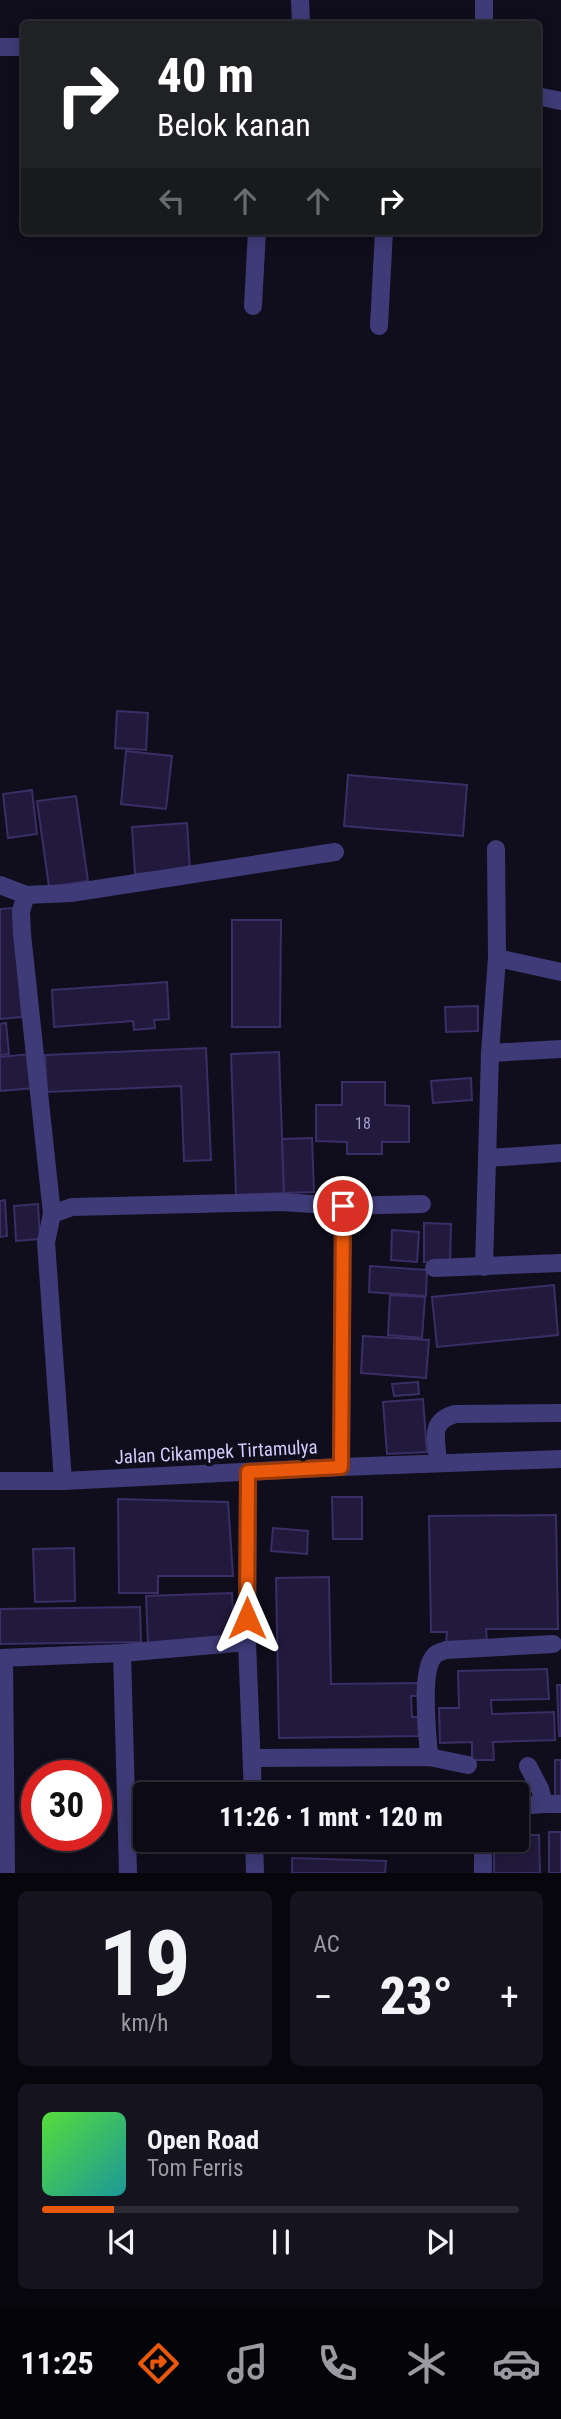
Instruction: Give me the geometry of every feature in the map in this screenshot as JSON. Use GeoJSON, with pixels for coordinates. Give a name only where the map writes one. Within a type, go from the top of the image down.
{"type":"FeatureCollection","features":[{"type":"Feature","properties":{"kind":"street"},"geometry":{"type":"LineString","coordinates":[[300,0],[301,21]]}},
{"type":"Feature","properties":{"kind":"street"},"geometry":{"type":"LineString","coordinates":[[484,0],[484,21]]}},
{"type":"Feature","properties":{"kind":"street"},"geometry":{"type":"LineString","coordinates":[[0,47],[21,47]]}},
{"type":"Feature","properties":{"kind":"street"},"geometry":{"type":"LineString","coordinates":[[541,97],[561,101]]}},
{"type":"Feature","properties":{"kind":"street"},"geometry":{"type":"LineString","coordinates":[[253,306],[257,235]]}},
{"type":"Feature","properties":{"kind":"street"},"geometry":{"type":"LineString","coordinates":[[379,326],[384,235]]}},
{"type":"Feature","properties":{"kind":"street"},"geometry":{"type":"LineString","coordinates":[[484,1266],[490,1053],[497,958],[496,849]]}},
{"type":"Feature","properties":{"kind":"street"},"geometry":{"type":"LineString","coordinates":[[0,885],[26,895],[71,893],[335,852]]}},
{"type":"Feature","properties":{"kind":"street"},"geometry":{"type":"LineString","coordinates":[[26,895],[21,911],[22,934],[52,1214],[46,1242],[63,1481]]}},
{"type":"Feature","properties":{"kind":"street"},"geometry":{"type":"LineString","coordinates":[[497,958],[561,972]]}},
{"type":"Feature","properties":{"kind":"street"},"geometry":{"type":"LineString","coordinates":[[490,1053],[561,1049]]}},
{"type":"Feature","properties":{"kind":"street"},"geometry":{"type":"LineString","coordinates":[[489,1158],[561,1153]]}},
{"type":"Feature","properties":{"kind":"street"},"geometry":{"type":"LineString","coordinates":[[52,1214],[72,1208],[281,1202],[343,1206],[422,1204]]}},
{"type":"Feature","properties":{"kind":"street"},"geometry":{"type":"LineString","coordinates":[[341,1467],[343,1206]]}},
{"type":"Feature","properties":{"kind":"street"},"geometry":{"type":"LineString","coordinates":[[434,1268],[561,1263]]}},
{"type":"Feature","properties":{"kind":"street"},"geometry":{"type":"LineString","coordinates":[[438,1463],[437,1425],[441,1418],[455,1414],[561,1413]]}},
{"type":"Feature","properties":{"kind":"street","name":"Jalan Cikampek Tirtamulya"},"geometry":{"type":"LineString","coordinates":[[0,1481],[63,1481],[561,1459]]}},
{"type":"Feature","properties":{"kind":"street"},"geometry":{"type":"LineString","coordinates":[[248,1472],[247,1642],[253,1782]]}},
{"type":"Feature","properties":{"kind":"street"},"geometry":{"type":"LineString","coordinates":[[6,1873],[2,1658],[121,1653],[247,1642]]}},
{"type":"Feature","properties":{"kind":"street"},"geometry":{"type":"LineString","coordinates":[[429,1757],[426,1695],[428,1669],[435,1655],[446,1650],[553,1644]]}},
{"type":"Feature","properties":{"kind":"street"},"geometry":{"type":"LineString","coordinates":[[121,1653],[128,1873]]}},
{"type":"Feature","properties":{"kind":"street"},"geometry":{"type":"LineString","coordinates":[[252,1758],[429,1757],[468,1765]]}},
{"type":"Feature","properties":{"kind":"street"},"geometry":{"type":"LineString","coordinates":[[528,1766],[540,1789],[552,1804]]}},
{"type":"Feature","properties":{"kind":"street"},"geometry":{"type":"LineString","coordinates":[[529,1805],[552,1804]]}},
{"type":"Feature","properties":{"kind":"street"},"geometry":{"type":"LineString","coordinates":[[254,1852],[254,1873]]}},
{"type":"Feature","properties":{"kind":"street"},"geometry":{"type":"LineString","coordinates":[[483,1852],[483,1873]]}},
{"type":"Feature","properties":{"kind":"building"},"geometry":{"type":"Polygon","coordinates":[[[117,711],[148,713],[146,750],[115,748],[117,711]]]}},
{"type":"Feature","properties":{"kind":"building"},"geometry":{"type":"Polygon","coordinates":[[[126,751],[172,756],[166,809],[121,804],[126,751]]]}},
{"type":"Feature","properties":{"kind":"building"},"geometry":{"type":"Polygon","coordinates":[[[348,775],[467,785],[463,836],[344,826],[348,775]]]}},
{"type":"Feature","properties":{"kind":"building"},"geometry":{"type":"Polygon","coordinates":[[[32,790],[37,834],[8,838],[3,794],[32,790]]]}},
{"type":"Feature","properties":{"kind":"building"},"geometry":{"type":"Polygon","coordinates":[[[76,796],[88,881],[49,887],[37,801],[76,796]]]}},
{"type":"Feature","properties":{"kind":"building"},"geometry":{"type":"Polygon","coordinates":[[[187,823],[190,870],[135,874],[132,827],[187,823]]]}},
{"type":"Feature","properties":{"kind":"building"},"geometry":{"type":"Polygon","coordinates":[[[13,908],[22,1017],[0,1019],[0,909],[13,908]]]}},
{"type":"Feature","properties":{"kind":"building"},"geometry":{"type":"Polygon","coordinates":[[[232,920],[281,920],[280,1027],[232,1027],[232,920]]]}},
{"type":"Feature","properties":{"kind":"building"},"geometry":{"type":"Polygon","coordinates":[[[167,982],[169,1019],[154,1020],[155,1028],[134,1030],[133,1021],[54,1027],[52,990],[167,982]]]}},
{"type":"Feature","properties":{"kind":"building"},"geometry":{"type":"Polygon","coordinates":[[[478,1006],[478,1031],[446,1032],[445,1007],[478,1006]]]}},
{"type":"Feature","properties":{"kind":"building"},"geometry":{"type":"Polygon","coordinates":[[[6,1023],[9,1054],[0,1055],[0,1024],[6,1023]]]}},
{"type":"Feature","properties":{"kind":"building"},"geometry":{"type":"Polygon","coordinates":[[[206,1048],[211,1160],[184,1161],[181,1086],[47,1092],[45,1055],[206,1048]]]}},
{"type":"Feature","properties":{"kind":"building"},"geometry":{"type":"Polygon","coordinates":[[[279,1052],[284,1193],[236,1195],[231,1054],[279,1052]]]}},
{"type":"Feature","properties":{"kind":"building"},"geometry":{"type":"Polygon","coordinates":[[[31,1054],[35,1088],[0,1091],[0,1057],[31,1054]]]}},
{"type":"Feature","properties":{"kind":"building"},"geometry":{"type":"Polygon","coordinates":[[[471,1078],[472,1100],[433,1103],[431,1081],[471,1078]]]}},
{"type":"Feature","properties":{"kind":"building"},"geometry":{"type":"Polygon","coordinates":[[[342,1082],[385,1082],[385,1105],[409,1106],[409,1142],[382,1142],[382,1154],[347,1154],[347,1142],[316,1141],[316,1105],[342,1105],[342,1082]]]}},
{"type":"Feature","properties":{"kind":"building"},"geometry":{"type":"Polygon","coordinates":[[[312,1138],[314,1192],[284,1193],[282,1139],[312,1138]]]}},
{"type":"Feature","properties":{"kind":"building"},"geometry":{"type":"Polygon","coordinates":[[[5,1200],[7,1236],[0,1237],[0,1201],[5,1200]]]}},
{"type":"Feature","properties":{"kind":"building"},"geometry":{"type":"Polygon","coordinates":[[[38,1204],[40,1239],[16,1241],[14,1206],[38,1204]]]}},
{"type":"Feature","properties":{"kind":"building"},"geometry":{"type":"Polygon","coordinates":[[[424,1223],[451,1224],[450,1263],[424,1262],[424,1223]]]}},
{"type":"Feature","properties":{"kind":"building"},"geometry":{"type":"Polygon","coordinates":[[[392,1230],[419,1232],[417,1262],[391,1260],[392,1230]]]}},
{"type":"Feature","properties":{"kind":"building"},"geometry":{"type":"Polygon","coordinates":[[[370,1266],[427,1270],[426,1296],[369,1292],[370,1266]]]}},
{"type":"Feature","properties":{"kind":"building"},"geometry":{"type":"Polygon","coordinates":[[[554,1285],[558,1335],[437,1347],[432,1297],[554,1285]]]}},
{"type":"Feature","properties":{"kind":"building"},"geometry":{"type":"Polygon","coordinates":[[[390,1295],[425,1297],[422,1338],[388,1335],[390,1295]]]}},
{"type":"Feature","properties":{"kind":"building"},"geometry":{"type":"Polygon","coordinates":[[[363,1336],[429,1340],[426,1378],[361,1373],[363,1336]]]}},
{"type":"Feature","properties":{"kind":"building"},"geometry":{"type":"Polygon","coordinates":[[[418,1382],[419,1394],[394,1396],[392,1384],[418,1382]]]}},
{"type":"Feature","properties":{"kind":"building"},"geometry":{"type":"Polygon","coordinates":[[[423,1399],[427,1452],[387,1454],[383,1402],[423,1399]]]}},
{"type":"Feature","properties":{"kind":"building"},"geometry":{"type":"Polygon","coordinates":[[[332,1497],[362,1497],[362,1539],[333,1539],[332,1497]]]}},
{"type":"Feature","properties":{"kind":"building"},"geometry":{"type":"Polygon","coordinates":[[[118,1499],[228,1502],[233,1576],[158,1576],[158,1593],[119,1593],[118,1499]]]}},
{"type":"Feature","properties":{"kind":"building"},"geometry":{"type":"Polygon","coordinates":[[[556,1515],[558,1629],[486,1629],[487,1642],[446,1643],[447,1632],[431,1632],[429,1516],[556,1515]]]}},
{"type":"Feature","properties":{"kind":"building"},"geometry":{"type":"Polygon","coordinates":[[[273,1528],[308,1531],[307,1554],[271,1551],[273,1528]]]}},
{"type":"Feature","properties":{"kind":"building"},"geometry":{"type":"Polygon","coordinates":[[[74,1548],[75,1601],[35,1602],[33,1549],[74,1548]]]}},
{"type":"Feature","properties":{"kind":"building"},"geometry":{"type":"Polygon","coordinates":[[[329,1577],[331,1684],[418,1683],[418,1696],[411,1696],[412,1717],[418,1717],[419,1736],[279,1738],[276,1578],[329,1577]]]}},
{"type":"Feature","properties":{"kind":"building"},"geometry":{"type":"Polygon","coordinates":[[[232,1593],[234,1640],[148,1643],[146,1596],[232,1593]]]}},
{"type":"Feature","properties":{"kind":"building"},"geometry":{"type":"Polygon","coordinates":[[[140,1607],[141,1642],[0,1644],[0,1609],[140,1607]]]}},
{"type":"Feature","properties":{"kind":"building"},"geometry":{"type":"Polygon","coordinates":[[[547,1669],[549,1699],[491,1700],[492,1714],[554,1712],[555,1740],[493,1742],[494,1760],[472,1760],[472,1742],[440,1743],[439,1708],[459,1708],[458,1671],[547,1669]]]}},
{"type":"Feature","properties":{"kind":"building"},"geometry":{"type":"Polygon","coordinates":[[[557,1685],[561,1685],[561,1736],[559,1736],[557,1685]]]}},
{"type":"Feature","properties":{"kind":"building"},"geometry":{"type":"Polygon","coordinates":[[[555,1760],[561,1760],[561,1796],[555,1796],[555,1760]]]}},
{"type":"Feature","properties":{"kind":"building"},"geometry":{"type":"Polygon","coordinates":[[[549,1832],[561,1832],[561,1873],[549,1873],[549,1832]]]}},
{"type":"Feature","properties":{"kind":"building"},"geometry":{"type":"Polygon","coordinates":[[[529,1835],[539,1835],[540,1873],[494,1873],[494,1852],[529,1852],[529,1835]]]}},
{"type":"Feature","properties":{"kind":"building"},"geometry":{"type":"Polygon","coordinates":[[[292,1858],[386,1861],[385,1873],[292,1873],[292,1858]]]}},
{"type":"Feature","properties":{"kind":"route"},"geometry":{"type":"LineString","coordinates":[[247,1618],[248,1472],[341,1467],[343,1206]]}}]}
